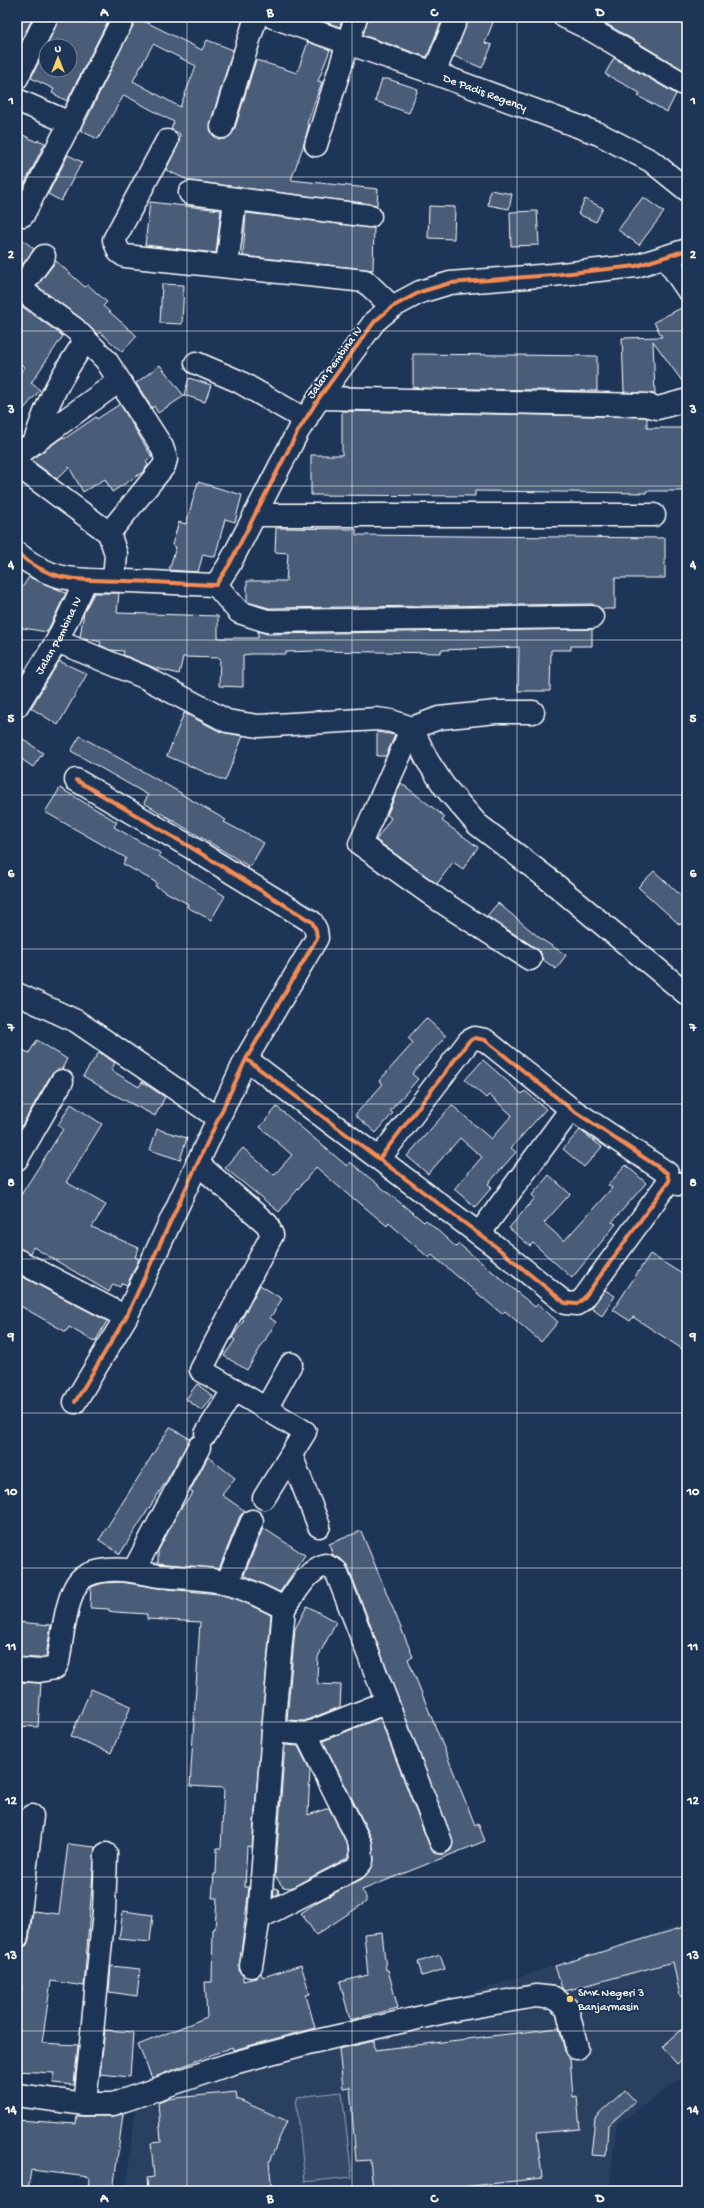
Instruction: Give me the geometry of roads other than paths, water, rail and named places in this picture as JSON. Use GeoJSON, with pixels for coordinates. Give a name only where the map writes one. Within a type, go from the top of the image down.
{"type":"FeatureCollection","features":[{"type":"Feature","properties":{"kind":"street"},"geometry":{"type":"LineString","coordinates":[[17,78],[47,17]]}},
{"type":"Feature","properties":{"kind":"street"},"geometry":{"type":"LineString","coordinates":[[23,215],[124,17]]}},
{"type":"Feature","properties":{"kind":"street"},"geometry":{"type":"LineString","coordinates":[[222,127],[256,17]]}},
{"type":"Feature","properties":{"kind":"street","name":"De Padis Regency"},"geometry":{"type":"LineString","coordinates":[[272,17],[434,73],[599,134],[651,161],[687,190]]}},
{"type":"Feature","properties":{"kind":"street"},"geometry":{"type":"LineString","coordinates":[[316,146],[356,17]]}},
{"type":"Feature","properties":{"kind":"street"},"geometry":{"type":"LineString","coordinates":[[434,73],[457,17]]}},
{"type":"Feature","properties":{"kind":"street"},"geometry":{"type":"LineString","coordinates":[[565,17],[591,23],[687,86]]}},
{"type":"Feature","properties":{"kind":"street"},"geometry":{"type":"LineString","coordinates":[[17,100],[70,124]]}},
{"type":"Feature","properties":{"kind":"street"},"geometry":{"type":"LineString","coordinates":[[167,141],[114,240],[114,244],[119,252],[125,256],[365,281],[392,307]]}},
{"type":"Feature","properties":{"kind":"street"},"geometry":{"type":"LineString","coordinates":[[190,193],[235,200],[370,216]]}},
{"type":"Feature","properties":{"kind":"street"},"geometry":{"type":"LineString","coordinates":[[227,266],[235,200]]}},
{"type":"Feature","properties":{"kind":"street","name":"Jalan Pembina IV"},"geometry":{"type":"LineString","coordinates":[[17,706],[57,641],[85,582],[114,580],[216,585],[319,398],[375,321],[392,307],[420,292],[450,283],[552,276],[636,266],[666,258],[687,250]]}},
{"type":"Feature","properties":{"kind":"street"},"geometry":{"type":"LineString","coordinates":[[44,256],[18,291],[75,330],[106,360],[162,446],[166,459],[158,475],[109,533]]}},
{"type":"Feature","properties":{"kind":"street"},"geometry":{"type":"LineString","coordinates":[[666,258],[687,290]]}},
{"type":"Feature","properties":{"kind":"street"},"geometry":{"type":"LineString","coordinates":[[35,441],[45,408],[59,379],[86,340]]}},
{"type":"Feature","properties":{"kind":"street"},"geometry":{"type":"LineString","coordinates":[[196,363],[238,380],[306,420]]}},
{"type":"Feature","properties":{"kind":"street"},"geometry":{"type":"LineString","coordinates":[[17,455],[119,381]]}},
{"type":"Feature","properties":{"kind":"street"},"geometry":{"type":"LineString","coordinates":[[319,398],[646,405],[673,404]]}},
{"type":"Feature","properties":{"kind":"street"},"geometry":{"type":"LineString","coordinates":[[17,465],[109,533],[116,554],[114,580]]}},
{"type":"Feature","properties":{"kind":"street"},"geometry":{"type":"LineString","coordinates":[[255,515],[654,516]]}},
{"type":"Feature","properties":{"kind":"street"},"geometry":{"type":"LineString","coordinates":[[17,553],[39,569],[57,576],[85,582]]}},
{"type":"Feature","properties":{"kind":"street"},"geometry":{"type":"LineString","coordinates":[[216,585],[239,612],[267,621],[592,617]]}},
{"type":"Feature","properties":{"kind":"street"},"geometry":{"type":"LineString","coordinates":[[57,641],[144,677],[227,722],[258,726],[377,719],[391,721],[412,728],[439,718],[496,712],[533,712]]}},
{"type":"Feature","properties":{"kind":"street"},"geometry":{"type":"LineString","coordinates":[[412,728],[360,844],[439,900],[530,960]]}},
{"type":"Feature","properties":{"kind":"street"},"geometry":{"type":"LineString","coordinates":[[412,728],[427,760],[444,786],[478,824],[547,878],[687,994]]}},
{"type":"Feature","properties":{"kind":"street"},"geometry":{"type":"LineString","coordinates":[[75,1402],[126,1317],[246,1059],[315,944],[316,930],[312,922],[192,848],[76,780]]}},
{"type":"Feature","properties":{"kind":"street"},"geometry":{"type":"LineString","coordinates":[[17,994],[76,1021],[218,1118]]}},
{"type":"Feature","properties":{"kind":"street"},"geometry":{"type":"LineString","coordinates":[[246,1059],[379,1159],[479,1234],[565,1303],[577,1304],[678,1182],[571,1108],[485,1040],[474,1038],[469,1041],[379,1159]]}},
{"type":"Feature","properties":{"kind":"street"},"geometry":{"type":"LineString","coordinates":[[17,1159],[62,1081]]}},
{"type":"Feature","properties":{"kind":"street"},"geometry":{"type":"LineString","coordinates":[[479,1234],[571,1108]]}},
{"type":"Feature","properties":{"kind":"street"},"geometry":{"type":"LineString","coordinates":[[197,1163],[267,1224],[272,1235],[201,1370],[305,1432],[264,1498]]}},
{"type":"Feature","properties":{"kind":"street"},"geometry":{"type":"LineString","coordinates":[[17,1260],[126,1317]]}},
{"type":"Feature","properties":{"kind":"street"},"geometry":{"type":"LineString","coordinates":[[266,1409],[291,1364]]}},
{"type":"Feature","properties":{"kind":"street"},"geometry":{"type":"LineString","coordinates":[[134,1570],[203,1441],[234,1389]]}},
{"type":"Feature","properties":{"kind":"street"},"geometry":{"type":"LineString","coordinates":[[291,1455],[318,1526]]}},
{"type":"Feature","properties":{"kind":"street"},"geometry":{"type":"LineString","coordinates":[[227,1583],[252,1521]]}},
{"type":"Feature","properties":{"kind":"street"},"geometry":{"type":"LineString","coordinates":[[251,1966],[259,1918],[272,1731],[284,1608],[311,1572],[318,1567],[325,1565],[336,1571],[441,1842]]}},
{"type":"Feature","properties":{"kind":"street"},"geometry":{"type":"LineString","coordinates":[[17,1668],[39,1671],[55,1668],[58,1662],[71,1596],[77,1584],[83,1578],[94,1572],[108,1570],[134,1570],[157,1575],[227,1583],[250,1591],[284,1608]]}},
{"type":"Feature","properties":{"kind":"street"},"geometry":{"type":"LineString","coordinates":[[272,1731],[306,1734],[387,1702]]}},
{"type":"Feature","properties":{"kind":"street"},"geometry":{"type":"LineString","coordinates":[[259,1918],[356,1868],[362,1861],[361,1845],[306,1734]]}},
{"type":"Feature","properties":{"kind":"street"},"geometry":{"type":"LineString","coordinates":[[17,1937],[32,1816]]}},
{"type":"Feature","properties":{"kind":"street"},"geometry":{"type":"LineString","coordinates":[[85,2104],[104,1911],[106,1854]]}},
{"type":"Feature","properties":{"kind":"street"},"geometry":{"type":"LineString","coordinates":[[17,2095],[85,2104],[113,2104],[127,2101],[230,2064],[312,2042],[449,2011],[536,1996],[554,1998],[567,2008],[577,2048]]}},
{"type":"Feature","properties":{"kind":"place","name":"SMK Negeri 3 Banjarmasin"},"geometry":{"type":"Point","coordinates":[570,1999]}}]}
